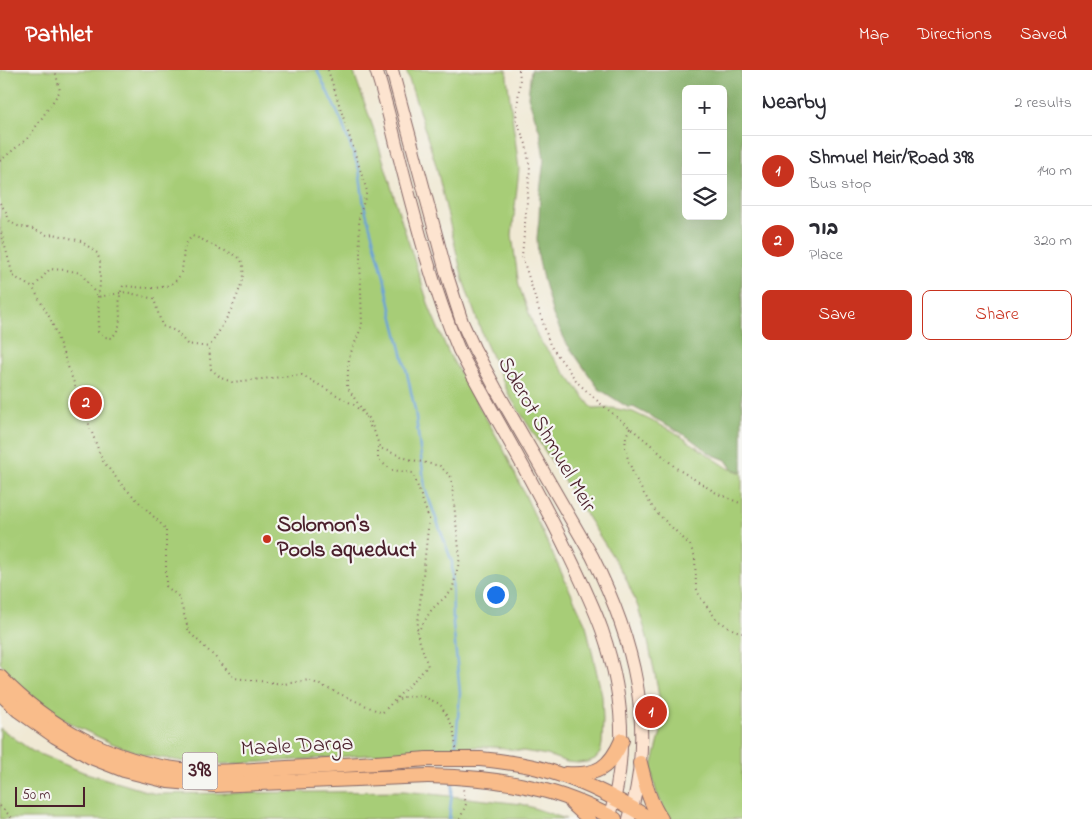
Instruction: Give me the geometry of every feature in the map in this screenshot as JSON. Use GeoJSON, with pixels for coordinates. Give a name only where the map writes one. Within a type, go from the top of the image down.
{"type":"FeatureCollection","features":[{"type":"Feature","properties":{"kind":"main road","name":"Sderot Shmuel Meir"},"geometry":{"type":"LineString","coordinates":[[376,70],[424,252],[449,326],[459,350],[552,521],[584,587],[609,654],[620,706],[622,740],[621,762],[612,818]]}},
{"type":"Feature","properties":{"kind":"main road","name":"Sderot Shmuel Meir"},"geometry":{"type":"LineString","coordinates":[[392,70],[446,272],[462,322],[497,391],[592,556],[616,608],[631,655],[638,686],[640,763],[630,814]]}},
{"type":"Feature","properties":{"kind":"main road","name":"Maale Darga"},"geometry":{"type":"LineString","coordinates":[[0,677],[29,705],[70,733],[131,759],[158,766],[183,770],[219,772],[364,765],[427,759],[480,759],[537,768],[596,789],[615,799]]}},
{"type":"Feature","properties":{"kind":"main road","name":"Maale Darga"},"geometry":{"type":"LineString","coordinates":[[0,693],[18,710],[54,736],[91,757],[124,770],[168,781],[214,785],[428,776],[480,779],[537,788],[562,796],[612,818]]}},
{"type":"Feature","properties":{"kind":"main road"},"geometry":{"type":"LineString","coordinates":[[557,774],[594,772],[612,760],[622,740]]}},
{"type":"Feature","properties":{"kind":"main road"},"geometry":{"type":"LineString","coordinates":[[640,763],[653,806],[661,819]]}},
{"type":"Feature","properties":{"kind":"main road"},"geometry":{"type":"LineString","coordinates":[[562,796],[588,819]]}},
{"type":"Feature","properties":{"kind":"main road","name":"398"},"geometry":{"type":"LineString","coordinates":[[615,799],[630,814],[650,819]]}},
{"type":"Feature","properties":{"kind":"path"},"geometry":{"type":"LineString","coordinates":[[0,161],[29,137],[60,91],[55,70]]}},
{"type":"Feature","properties":{"kind":"path"},"geometry":{"type":"LineString","coordinates":[[328,70],[367,191],[360,218],[362,326],[349,357],[347,387],[366,415]]}},
{"type":"Feature","properties":{"kind":"path"},"geometry":{"type":"LineString","coordinates":[[519,70],[520,79],[516,120],[526,144],[530,168],[522,256],[550,345],[578,383],[676,468],[718,494],[742,503]]}},
{"type":"Feature","properties":{"kind":"path"},"geometry":{"type":"LineString","coordinates":[[0,203],[10,222],[18,226],[33,228],[47,235],[54,234],[82,241],[97,253],[100,261],[98,332],[105,337],[112,338],[117,332],[120,317],[120,293],[123,286],[156,288],[171,285],[177,280],[182,270],[185,244],[192,236],[202,239],[239,258],[243,265],[243,278],[224,323],[209,347],[211,369],[221,378],[232,382],[302,375],[354,404],[370,419],[378,444],[378,460],[392,470],[413,473],[429,518],[417,633],[428,666],[382,713],[309,680],[284,684],[234,678],[189,632],[179,597],[166,586],[166,529],[122,485],[102,460],[51,320],[32,288],[14,276],[0,228]]}},
{"type":"Feature","properties":{"kind":"path"},"geometry":{"type":"LineString","coordinates":[[32,288],[50,269],[66,270],[81,273],[98,297]]}},
{"type":"Feature","properties":{"kind":"path"},"geometry":{"type":"LineString","coordinates":[[98,297],[126,292],[154,299],[162,326],[176,331],[187,344],[209,347]]}},
{"type":"Feature","properties":{"kind":"path"},"geometry":{"type":"LineString","coordinates":[[630,428],[626,436],[625,448],[633,473],[656,512],[690,545],[695,557],[696,587],[700,597],[717,620],[742,633]]}},
{"type":"Feature","properties":{"kind":"path"},"geometry":{"type":"LineString","coordinates":[[378,444],[380,448],[408,459],[440,466],[451,477],[460,558],[452,591],[432,609],[417,633]]}},
{"type":"Feature","properties":{"kind":"path"},"geometry":{"type":"LineString","coordinates":[[391,704],[402,697],[422,696],[440,704],[453,727],[458,755]]}},
{"type":"Feature","properties":{"kind":"path"},"geometry":{"type":"LineString","coordinates":[[460,819],[466,804],[463,784]]}},
{"type":"Feature","properties":{"kind":"path"},"geometry":{"type":"LineString","coordinates":[[0,806],[14,819]]}},
{"type":"Feature","properties":{"kind":"green space"},"geometry":{"type":"Polygon","coordinates":[[[0,70],[353,70],[375,133],[430,309],[449,354],[502,446],[586,625],[602,696],[602,744],[600,753],[595,759],[578,763],[567,762],[547,755],[523,751],[495,747],[475,747],[224,764],[186,762],[144,755],[111,743],[71,724],[42,705],[15,681],[0,663],[0,70]]]}},
{"type":"Feature","properties":{"kind":"green space"},"geometry":{"type":"Polygon","coordinates":[[[406,70],[507,70],[519,169],[512,235],[519,286],[538,338],[593,409],[612,408],[633,412],[673,431],[728,468],[742,473],[742,819],[668,819],[653,779],[652,767],[663,724],[647,637],[638,607],[624,574],[509,395],[484,339],[463,280],[436,165],[406,70]]]}},
{"type":"Feature","properties":{"kind":"green space"},"geometry":{"type":"Polygon","coordinates":[[[531,70],[742,70],[742,472],[732,469],[726,460],[711,454],[688,437],[633,407],[629,408],[599,389],[567,344],[553,315],[538,256],[537,238],[544,159],[540,132],[528,97],[531,70]]]}},
{"type":"Feature","properties":{"kind":"green space"},"geometry":{"type":"Polygon","coordinates":[[[0,728],[32,751],[83,772],[156,794],[404,791],[522,804],[566,819],[0,819],[0,728]]]}},
{"type":"Feature","properties":{"kind":"waterway"},"geometry":{"type":"LineString","coordinates":[[317,70],[341,120],[359,169],[364,205],[384,277],[415,410],[425,488],[452,562],[453,624],[460,693],[455,755]]}},
{"type":"Feature","properties":{"kind":"waterway"},"geometry":{"type":"LineString","coordinates":[[449,819],[453,783]]}},
{"type":"Feature","properties":{"kind":"place","name":"בור"},"geometry":{"type":"Point","coordinates":[86,403]}},
{"type":"Feature","properties":{"kind":"place","name":"Solomon's Pools aqueduct"},"geometry":{"type":"Point","coordinates":[267,539]}},
{"type":"Feature","properties":{"kind":"place","name":"Shmuel Meir/Road 398"},"geometry":{"type":"Point","coordinates":[651,712]}}]}
